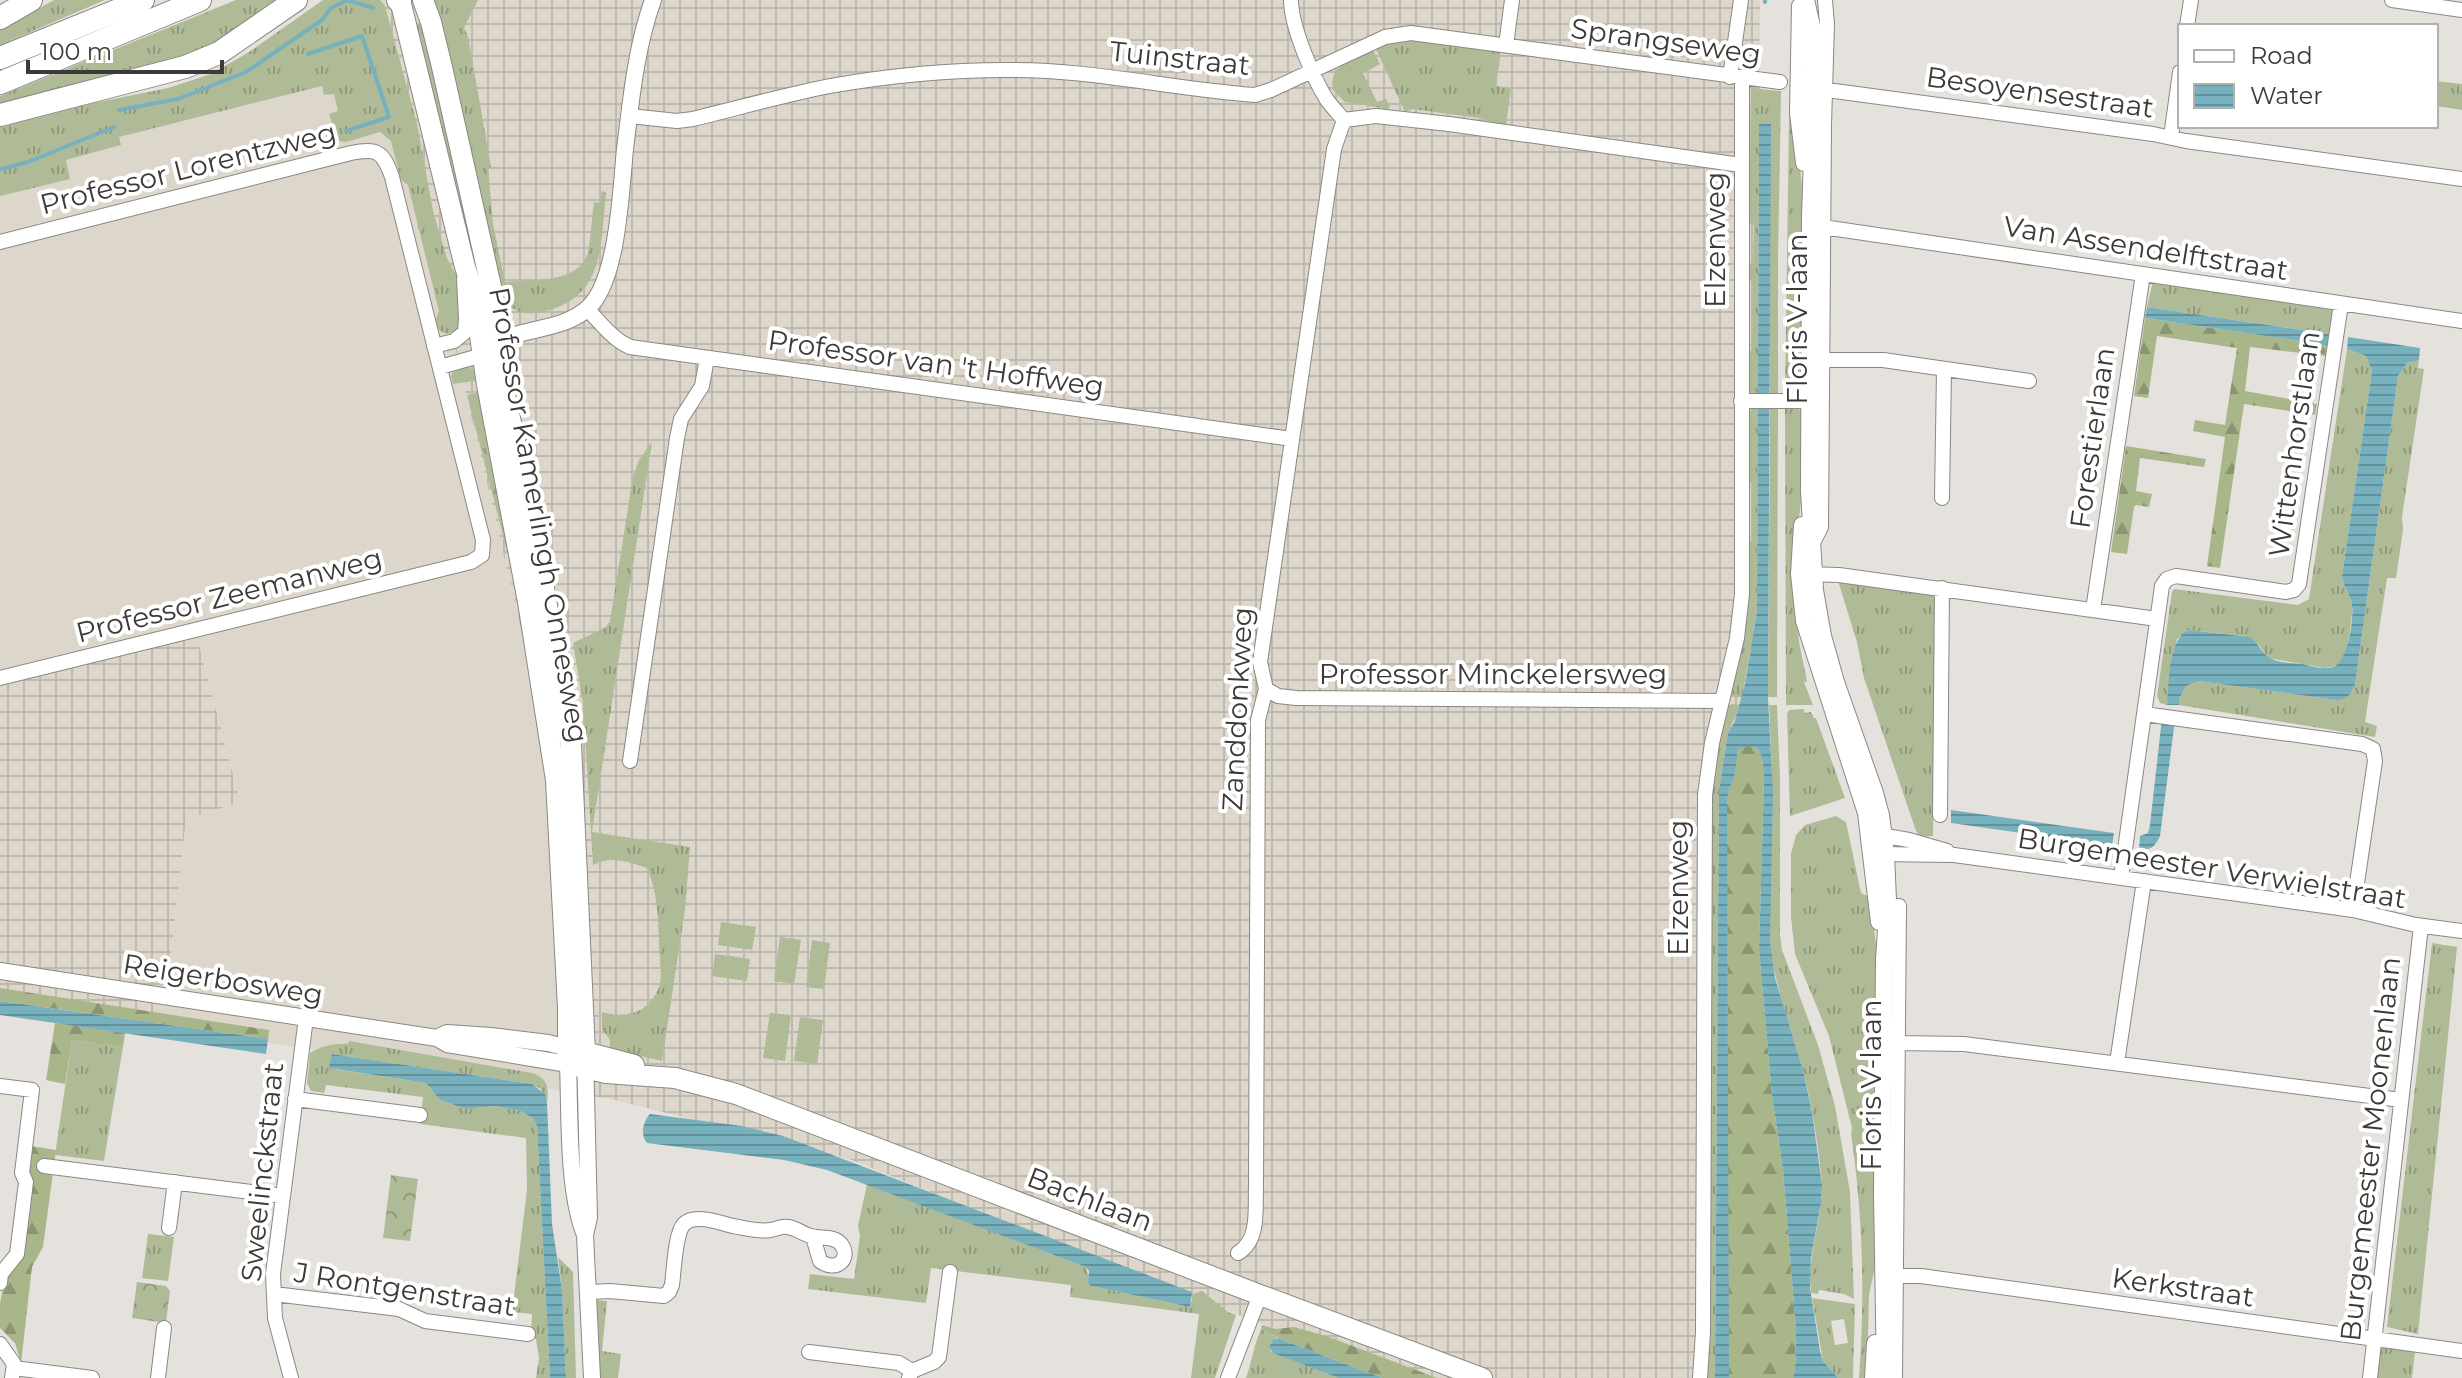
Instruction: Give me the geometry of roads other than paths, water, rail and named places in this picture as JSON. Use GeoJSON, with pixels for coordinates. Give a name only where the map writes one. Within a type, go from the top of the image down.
{"type":"FeatureCollection","features":[{"type":"Feature","properties":{"kind":"highway"},"geometry":{"type":"LineString","coordinates":[[0,18],[31,0]]}},
{"type":"Feature","properties":{"kind":"highway"},"geometry":{"type":"LineString","coordinates":[[0,58],[143,0]]}},
{"type":"Feature","properties":{"kind":"highway"},"geometry":{"type":"LineString","coordinates":[[0,83],[200,0]]}},
{"type":"Feature","properties":{"kind":"highway"},"geometry":{"type":"LineString","coordinates":[[0,115],[185,67],[219,53],[296,0]]}},
{"type":"Feature","properties":{"kind":"main road","name":"Professor Kamerlingh Onnesweg"},"geometry":{"type":"LineString","coordinates":[[423,0],[431,22],[491,286],[489,336],[483,355],[524,576],[556,780],[577,1058]]}},
{"type":"Feature","properties":{"kind":"main road","name":"Professor Kamerlingh Onnesweg"},"geometry":{"type":"LineString","coordinates":[[430,0],[433,12],[431,22]]}},
{"type":"Feature","properties":{"kind":"main road","name":"Professor Kamerlingh Onnesweg"},"geometry":{"type":"LineString","coordinates":[[399,1],[464,263],[504,390],[556,646],[571,745],[577,1058]]}},
{"type":"Feature","properties":{"kind":"main road","name":"Bachlaan"},"geometry":{"type":"LineString","coordinates":[[577,1058],[606,1073],[675,1078],[709,1085],[1482,1378]]}},
{"type":"Feature","properties":{"kind":"street"},"geometry":{"type":"LineString","coordinates":[[489,336],[569,321],[596,300],[609,268],[642,39],[653,0]]}},
{"type":"Feature","properties":{"kind":"street"},"geometry":{"type":"LineString","coordinates":[[1291,0],[1294,27],[1327,100],[1344,120],[1376,116],[1449,124],[1741,165]]}},
{"type":"Feature","properties":{"kind":"street"},"geometry":{"type":"LineString","coordinates":[[1506,45],[1512,0]]}},
{"type":"Feature","properties":{"kind":"street","name":"Elzenweg"},"geometry":{"type":"LineString","coordinates":[[1700,1378],[1703,1332],[1705,795],[1712,743],[1737,638],[1742,594],[1749,401],[1736,77],[1741,0]]}},
{"type":"Feature","properties":{"kind":"street"},"geometry":{"type":"LineString","coordinates":[[1803,0],[1814,45],[1813,88]]}},
{"type":"Feature","properties":{"kind":"street"},"geometry":{"type":"LineString","coordinates":[[1813,88],[1827,24],[1825,0]]}},
{"type":"Feature","properties":{"kind":"street"},"geometry":{"type":"LineString","coordinates":[[2187,24],[2191,0]]}},
{"type":"Feature","properties":{"kind":"street"},"geometry":{"type":"LineString","coordinates":[[2392,0],[2462,10]]}},
{"type":"Feature","properties":{"kind":"street","name":"Sprangseweg"},"geometry":{"type":"LineString","coordinates":[[1313,70],[1385,37],[1430,34],[1780,82]]}},
{"type":"Feature","properties":{"kind":"street","name":"Tuinstraat"},"geometry":{"type":"LineString","coordinates":[[630,116],[677,121],[693,119],[828,87],[942,73],[1007,70],[1101,75],[1255,95],[1313,70]]}},
{"type":"Feature","properties":{"kind":"street"},"geometry":{"type":"LineString","coordinates":[[2171,137],[2178,86]]}},
{"type":"Feature","properties":{"kind":"street","name":"Besoyensestraat"},"geometry":{"type":"LineString","coordinates":[[1813,88],[2462,179]]}},
{"type":"Feature","properties":{"kind":"street","name":"Floris V-laan"},"geometry":{"type":"LineString","coordinates":[[1806,574],[1811,546],[1809,401],[1813,88]]}},
{"type":"Feature","properties":{"kind":"street","name":"Floris V-laan"},"geometry":{"type":"LineString","coordinates":[[1811,546],[1821,527],[1823,227],[1813,88]]}},
{"type":"Feature","properties":{"kind":"street","name":"Zanddonkweg"},"geometry":{"type":"LineString","coordinates":[[1238,1253],[1248,1247],[1254,1232],[1256,1185],[1258,720],[1266,689],[1260,662],[1334,149],[1344,120]]}},
{"type":"Feature","properties":{"kind":"street","name":"Professor Lorentzweg"},"geometry":{"type":"LineString","coordinates":[[0,242],[351,153],[366,150],[378,152],[386,159],[434,346]]}},
{"type":"Feature","properties":{"kind":"street","name":"Van Assendelftstraat"},"geometry":{"type":"LineString","coordinates":[[1823,227],[2462,321]]}},
{"type":"Feature","properties":{"kind":"street"},"geometry":{"type":"LineString","coordinates":[[464,263],[465,332],[454,341],[434,346],[440,367],[483,355]]}},
{"type":"Feature","properties":{"kind":"street","name":"Forestierlaan"},"geometry":{"type":"LineString","coordinates":[[2093,610],[2143,274]]}},
{"type":"Feature","properties":{"kind":"street","name":"Wittenhorstlaan"},"geometry":{"type":"LineString","coordinates":[[2157,619],[2162,586],[2167,579],[2176,576],[2286,592],[2294,590],[2301,575],[2341,304]]}},
{"type":"Feature","properties":{"kind":"street","name":"Professor van 't Hoffweg"},"geometry":{"type":"LineString","coordinates":[[587,309],[609,333],[630,347],[1292,439]]}},
{"type":"Feature","properties":{"kind":"street"},"geometry":{"type":"LineString","coordinates":[[630,761],[677,438],[681,419],[702,386],[707,358]]}},
{"type":"Feature","properties":{"kind":"street"},"geometry":{"type":"LineString","coordinates":[[1822,360],[1883,360],[2029,381]]}},
{"type":"Feature","properties":{"kind":"street","name":"Professor Zeemanweg"},"geometry":{"type":"LineString","coordinates":[[0,678],[471,562],[482,555],[483,540],[440,367]]}},
{"type":"Feature","properties":{"kind":"street"},"geometry":{"type":"LineString","coordinates":[[1942,498],[1944,369]]}},
{"type":"Feature","properties":{"kind":"street"},"geometry":{"type":"LineString","coordinates":[[1749,401],[1809,401]]}},
{"type":"Feature","properties":{"kind":"street","name":"Floris V-laan"},"geometry":{"type":"LineString","coordinates":[[1809,491],[1800,540],[1806,574],[1836,682],[1875,793],[1884,959],[1882,1254]]}},
{"type":"Feature","properties":{"kind":"street"},"geometry":{"type":"LineString","coordinates":[[1806,574],[1942,588],[2157,619],[2121,878]]}},
{"type":"Feature","properties":{"kind":"street"},"geometry":{"type":"LineString","coordinates":[[1940,815],[1942,588]]}},
{"type":"Feature","properties":{"kind":"street","name":"Professor Minckelersweg"},"geometry":{"type":"LineString","coordinates":[[1266,689],[1278,696],[1296,698],[1721,701]]}},
{"type":"Feature","properties":{"kind":"street"},"geometry":{"type":"LineString","coordinates":[[2144,714],[2362,744],[2373,749],[2375,761],[2353,910]]}},
{"type":"Feature","properties":{"kind":"street","name":"Burgemeester Verwielstraat"},"geometry":{"type":"LineString","coordinates":[[1876,834],[1938,848],[1954,855]]}},
{"type":"Feature","properties":{"kind":"street","name":"Burgemeester Verwielstraat"},"geometry":{"type":"LineString","coordinates":[[1879,854],[1954,855],[2353,910],[2421,926],[2462,931]]}},
{"type":"Feature","properties":{"kind":"street"},"geometry":{"type":"LineString","coordinates":[[2117,1063],[2144,881]]}},
{"type":"Feature","properties":{"kind":"street","name":"Floris V-laan"},"geometry":{"type":"LineString","coordinates":[[1883,907],[1899,906],[1895,1378]]}},
{"type":"Feature","properties":{"kind":"street","name":"Burgemeester Moonenlaan"},"geometry":{"type":"LineString","coordinates":[[2370,1378],[2421,926]]}},
{"type":"Feature","properties":{"kind":"street","name":"Reigerbosweg"},"geometry":{"type":"LineString","coordinates":[[0,971],[437,1038],[447,1044],[577,1058]]}},
{"type":"Feature","properties":{"kind":"street","name":"Sweelinckstraat"},"geometry":{"type":"LineString","coordinates":[[291,1378],[275,1318],[273,1274],[306,1018]]}},
{"type":"Feature","properties":{"kind":"street"},"geometry":{"type":"LineString","coordinates":[[1896,1043],[1955,1043],[2401,1100]]}},
{"type":"Feature","properties":{"kind":"street"},"geometry":{"type":"LineString","coordinates":[[577,1058],[589,1217],[585,1235],[592,1378]]}},
{"type":"Feature","properties":{"kind":"street"},"geometry":{"type":"LineString","coordinates":[[0,1086],[32,1090],[22,1173],[26,1182],[17,1254],[1,1274],[0,1283]]}},
{"type":"Feature","properties":{"kind":"street"},"geometry":{"type":"LineString","coordinates":[[295,1099],[420,1115]]}},
{"type":"Feature","properties":{"kind":"street"},"geometry":{"type":"LineString","coordinates":[[44,1166],[283,1196]]}},
{"type":"Feature","properties":{"kind":"street"},"geometry":{"type":"LineString","coordinates":[[169,1228],[175,1182]]}},
{"type":"Feature","properties":{"kind":"street"},"geometry":{"type":"LineString","coordinates":[[589,1292],[664,1296],[672,1285],[679,1235],[683,1225],[691,1220],[756,1230],[791,1227],[813,1237]]}},
{"type":"Feature","properties":{"kind":"street"},"geometry":{"type":"LineString","coordinates":[[1873,1378],[1882,1254]]}},
{"type":"Feature","properties":{"kind":"street"},"geometry":{"type":"LineString","coordinates":[[1882,1254],[1885,1378]]}},
{"type":"Feature","properties":{"kind":"street"},"geometry":{"type":"LineString","coordinates":[[809,1352],[899,1363],[910,1375],[934,1362],[939,1357],[950,1272]]}},
{"type":"Feature","properties":{"kind":"street","name":"Kerkstraat"},"geometry":{"type":"LineString","coordinates":[[1896,1276],[1921,1276],[2462,1351]]}},
{"type":"Feature","properties":{"kind":"street","name":"J Rontgenstraat"},"geometry":{"type":"LineString","coordinates":[[274,1294],[399,1309],[425,1321],[528,1334]]}},
{"type":"Feature","properties":{"kind":"street"},"geometry":{"type":"LineString","coordinates":[[1228,1378],[1260,1295]]}},
{"type":"Feature","properties":{"kind":"street"},"geometry":{"type":"LineString","coordinates":[[158,1378],[164,1328]]}},
{"type":"Feature","properties":{"kind":"street"},"geometry":{"type":"LineString","coordinates":[[0,1344],[14,1364],[13,1373],[92,1378]]}},
{"type":"Feature","properties":{"kind":"water"},"geometry":{"type":"Polygon","coordinates":[[[1759,124],[1771,124],[1768,697],[1773,794],[1770,941],[1775,978],[1803,1070],[1812,1112],[1822,1185],[1811,1258],[1810,1288],[1823,1361],[1838,1378],[1793,1378],[1796,1329],[1783,1170],[1772,1095],[1759,950],[1764,780],[1762,757],[1758,749],[1750,746],[1738,749],[1727,804],[1729,1378],[1715,1378],[1719,792],[1728,733],[1735,721],[1745,684],[1757,611],[1759,124]]]}},
{"type":"Feature","properties":{"kind":"water"},"geometry":{"type":"Polygon","coordinates":[[[2147,307],[2329,334],[2327,345],[2145,318],[2147,307]]]}},
{"type":"Feature","properties":{"kind":"water"},"geometry":{"type":"Polygon","coordinates":[[[2348,337],[2420,348],[2419,360],[2407,363],[2398,376],[2355,685],[2348,696],[2336,700],[2199,681],[2186,686],[2179,705],[2167,705],[2173,651],[2182,635],[2189,630],[2250,637],[2269,657],[2283,662],[2329,668],[2343,657],[2351,629],[2352,611],[2342,576],[2372,371],[2366,356],[2347,349],[2348,337]]]}},
{"type":"Feature","properties":{"kind":"water"},"geometry":{"type":"Polygon","coordinates":[[[2162,718],[2175,720],[2160,836],[2152,847],[2139,850],[2140,836],[2148,833],[2150,825],[2162,718]]]}},
{"type":"Feature","properties":{"kind":"water"},"geometry":{"type":"Polygon","coordinates":[[[1951,810],[2114,833],[2112,846],[1951,823],[1951,810]]]}},
{"type":"Feature","properties":{"kind":"water"},"geometry":{"type":"Polygon","coordinates":[[[0,1001],[268,1039],[266,1054],[0,1015],[0,1001]]]}},
{"type":"Feature","properties":{"kind":"water"},"geometry":{"type":"Polygon","coordinates":[[[332,1054],[532,1084],[545,1094],[552,1224],[562,1290],[566,1378],[550,1378],[537,1126],[533,1118],[520,1111],[495,1106],[466,1109],[440,1100],[426,1083],[329,1068],[332,1054]]]}},
{"type":"Feature","properties":{"kind":"water"},"geometry":{"type":"Polygon","coordinates":[[[650,1114],[742,1126],[783,1136],[1192,1292],[1190,1307],[1091,1286],[1086,1267],[827,1170],[784,1160],[647,1143],[643,1128],[650,1114]]]}},
{"type":"Feature","properties":{"kind":"water"},"geometry":{"type":"Polygon","coordinates":[[[1279,1338],[1382,1378],[1339,1378],[1273,1353],[1269,1347],[1273,1340],[1279,1338]]]}},
{"type":"Feature","properties":{"kind":"waterway"},"geometry":{"type":"LineString","coordinates":[[119,110],[178,99],[246,72],[322,20],[331,8],[348,0],[373,8]]}},
{"type":"Feature","properties":{"kind":"waterway"},"geometry":{"type":"LineString","coordinates":[[308,54],[362,36],[389,117],[346,131]]}},
{"type":"Feature","properties":{"kind":"waterway"},"geometry":{"type":"LineString","coordinates":[[0,169],[28,162],[114,127]]}}]}
